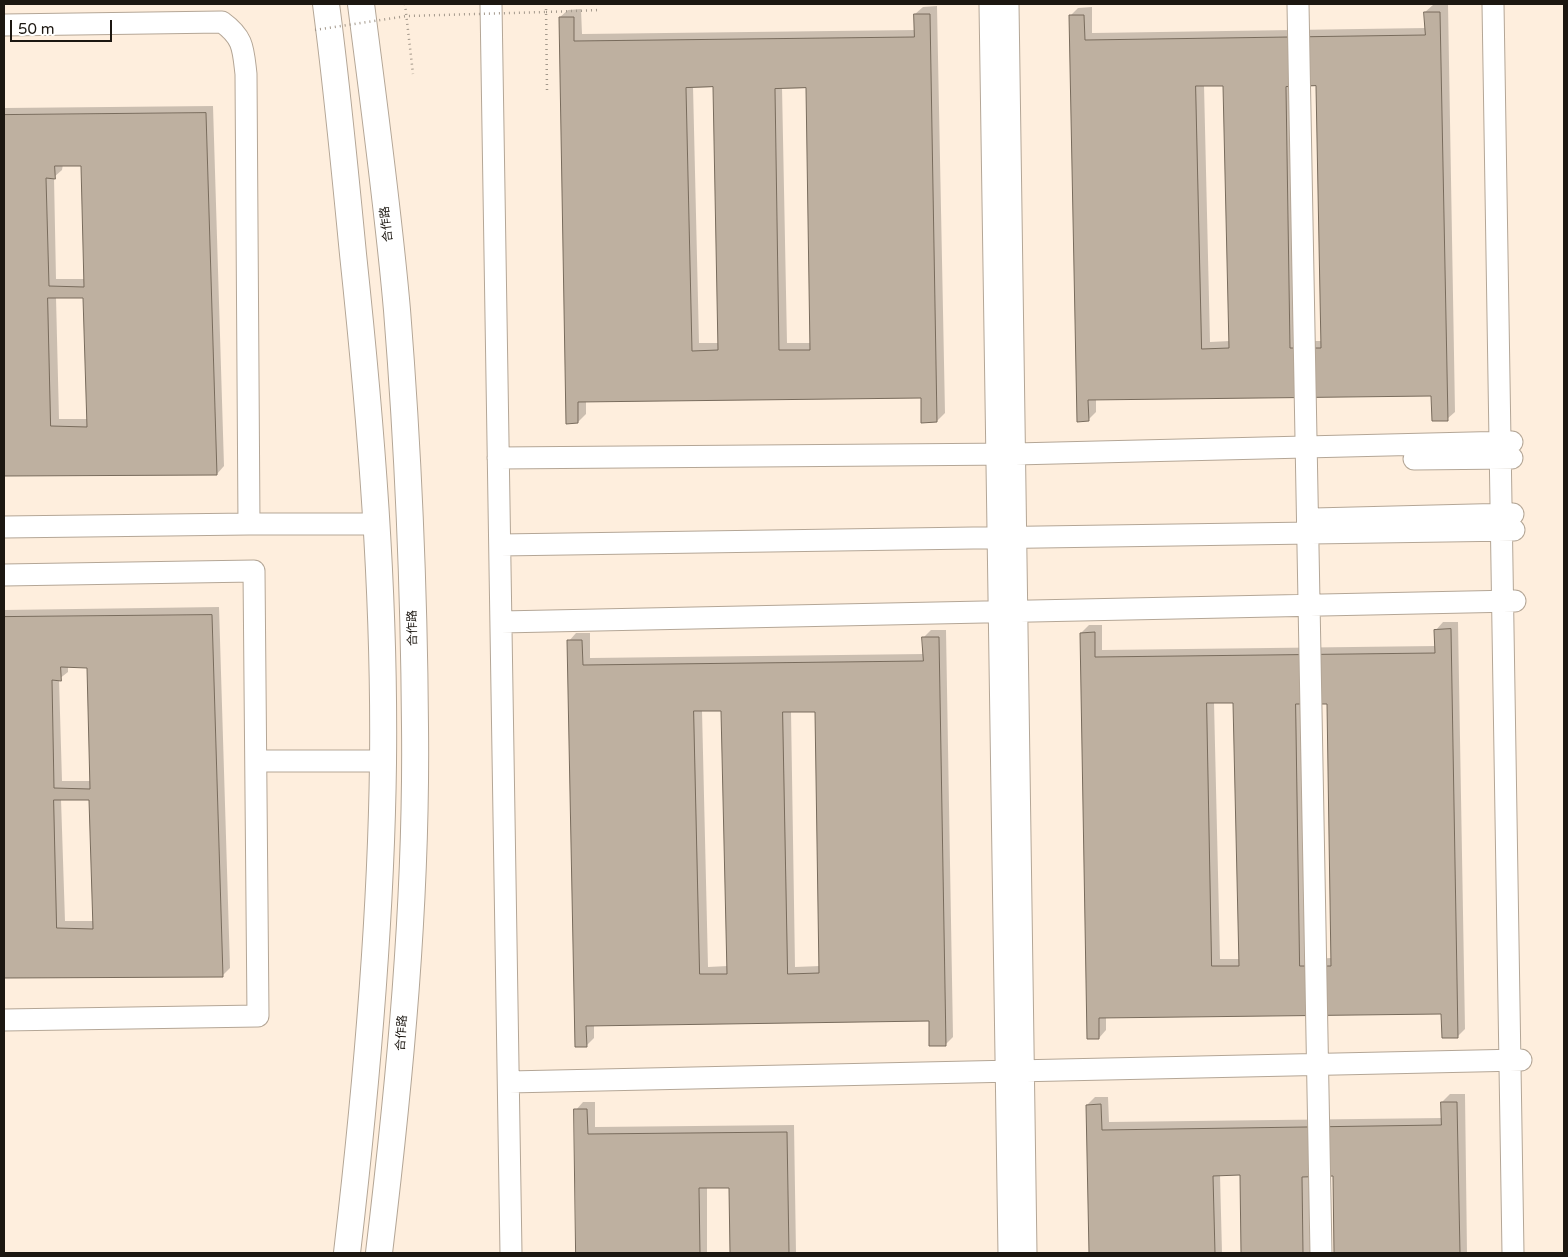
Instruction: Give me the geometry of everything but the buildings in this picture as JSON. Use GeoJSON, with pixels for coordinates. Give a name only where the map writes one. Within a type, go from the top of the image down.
{"type":"FeatureCollection","features":[{"type":"Feature","properties":{"kind":"main road"},"geometry":{"type":"LineString","coordinates":[[326,4],[362,336],[376,524],[383,761],[381,842],[367,1083],[347,1253]]}},
{"type":"Feature","properties":{"kind":"main road","name":"合作路"},"geometry":{"type":"LineString","coordinates":[[361,4],[397,308],[410,521],[415,727],[411,908],[397,1107],[379,1253]]}},
{"type":"Feature","properties":{"kind":"lane"},"geometry":{"type":"LineString","coordinates":[[491,4],[506,464]]}},
{"type":"Feature","properties":{"kind":"lane"},"geometry":{"type":"LineString","coordinates":[[506,4],[506,464],[508,615],[516,1089],[525,1253]]}},
{"type":"Feature","properties":{"kind":"lane"},"geometry":{"type":"LineString","coordinates":[[990,4],[1006,458]]}},
{"type":"Feature","properties":{"kind":"lane"},"geometry":{"type":"LineString","coordinates":[[1008,4],[1006,458],[1008,605],[1015,1078],[1026,1253]]}},
{"type":"Feature","properties":{"kind":"lane"},"geometry":{"type":"LineString","coordinates":[[1298,4],[1322,1253]]}},
{"type":"Feature","properties":{"kind":"lane"},"geometry":{"type":"LineString","coordinates":[[1493,4],[1506,450]]}},
{"type":"Feature","properties":{"kind":"lane"},"geometry":{"type":"LineString","coordinates":[[1506,4],[1506,450],[1508,596],[1516,1067],[1524,1253]]}},
{"type":"Feature","properties":{"kind":"lane"},"geometry":{"type":"LineString","coordinates":[[4,25],[222,22],[235,31],[242,43],[246,74],[249,524]]}},
{"type":"Feature","properties":{"kind":"lane"},"geometry":{"type":"LineString","coordinates":[[506,464],[1506,450]]}},
{"type":"Feature","properties":{"kind":"lane"},"geometry":{"type":"LineString","coordinates":[[507,540],[1507,522]]}},
{"type":"Feature","properties":{"kind":"lane"},"geometry":{"type":"LineString","coordinates":[[4,527],[376,524]]}},
{"type":"Feature","properties":{"kind":"lane"},"geometry":{"type":"LineString","coordinates":[[4,575],[254,571],[258,1016],[4,1020]]}},
{"type":"Feature","properties":{"kind":"lane"},"geometry":{"type":"LineString","coordinates":[[508,615],[1508,596]]}},
{"type":"Feature","properties":{"kind":"lane"},"geometry":{"type":"LineString","coordinates":[[256,761],[383,761]]}},
{"type":"Feature","properties":{"kind":"lane"},"geometry":{"type":"LineString","coordinates":[[516,1089],[1516,1067]]}},
{"type":"Feature","properties":{"kind":"lane"},"geometry":{"type":"LineString","coordinates":[[1513,1253],[1516,1067]]}},
{"type":"Feature","properties":{"kind":"lane"},"geometry":{"type":"LineString","coordinates":[[1009,1253],[1015,1078]]}},
{"type":"Feature","properties":{"kind":"lane"},"geometry":{"type":"LineString","coordinates":[[511,1253],[516,1089]]}},
{"type":"Feature","properties":{"kind":"path"},"geometry":{"type":"LineString","coordinates":[[405,4],[414,74]]}},
{"type":"Feature","properties":{"kind":"path"},"geometry":{"type":"LineString","coordinates":[[546,4],[547,90]]}},
{"type":"Feature","properties":{"kind":"path"},"geometry":{"type":"LineString","coordinates":[[314,30],[407,16],[600,10]]}}]}
